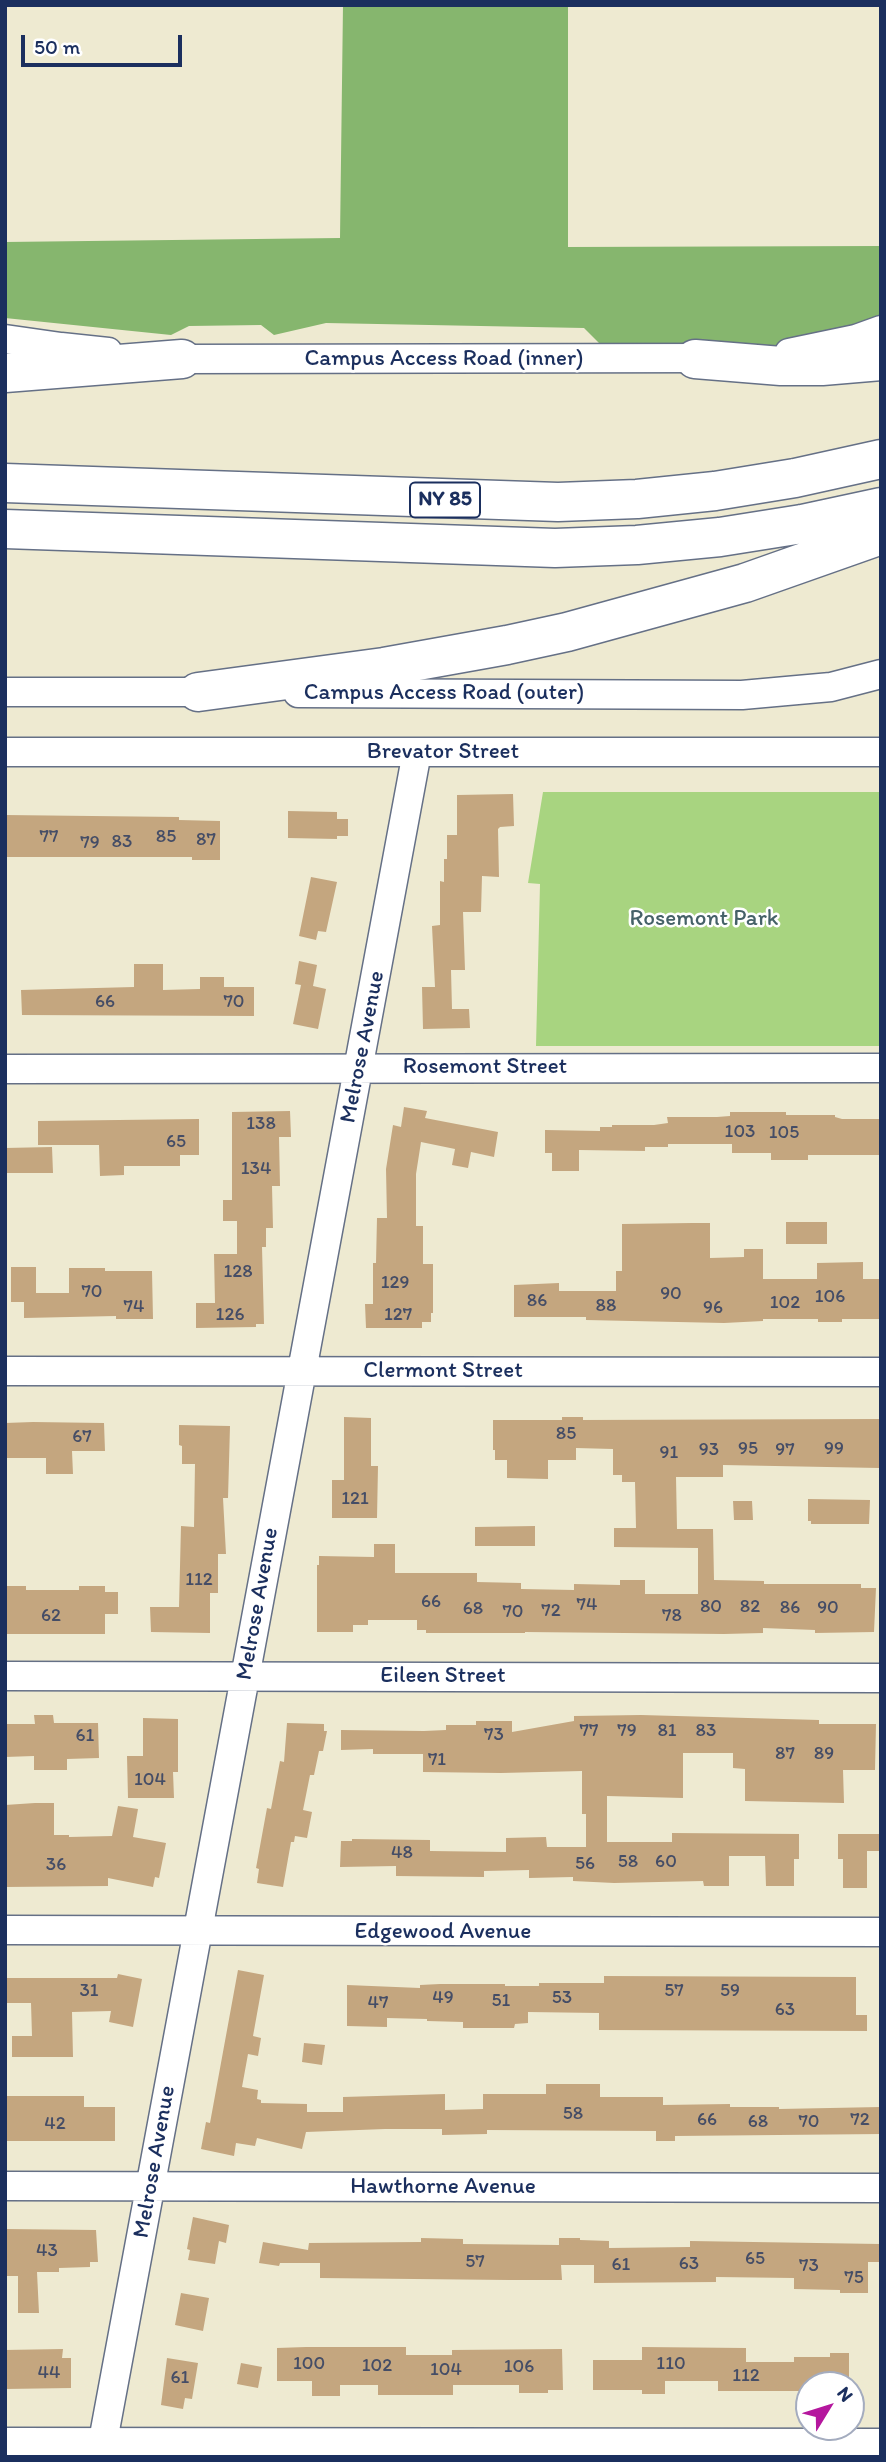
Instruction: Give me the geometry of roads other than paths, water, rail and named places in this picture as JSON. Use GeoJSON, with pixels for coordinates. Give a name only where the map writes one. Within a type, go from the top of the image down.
{"type":"FeatureCollection","features":[{"type":"Feature","properties":{"kind":"highway"},"geometry":{"type":"LineString","coordinates":[[5,373],[182,359]]}},
{"type":"Feature","properties":{"kind":"highway"},"geometry":{"type":"LineString","coordinates":[[695,359],[781,366],[881,361]]}},
{"type":"Feature","properties":{"kind":"highway","name":"NY 85"},"geometry":{"type":"LineString","coordinates":[[5,484],[558,502],[637,499],[715,491],[795,478],[881,459]]}},
{"type":"Feature","properties":{"kind":"highway","name":"NY 85"},"geometry":{"type":"LineString","coordinates":[[5,529],[569,547],[637,545],[720,537],[802,524],[881,507]]}},
{"type":"Feature","properties":{"kind":"highway"},"geometry":{"type":"LineString","coordinates":[[198,692],[384,667],[506,646],[567,632],[745,583],[881,535]]}},
{"type":"Feature","properties":{"kind":"street","name":"Campus Access Road (inner)"},"geometry":{"type":"LineString","coordinates":[[5,338],[61,347],[182,359],[695,359],[797,353],[881,330]]}},
{"type":"Feature","properties":{"kind":"street","name":"Campus Access Road (outer)"},"geometry":{"type":"LineString","coordinates":[[5,692],[742,695],[831,687],[881,674]]}},
{"type":"Feature","properties":{"kind":"street","name":"Brevator Street"},"geometry":{"type":"LineString","coordinates":[[5,751],[881,752]]}},
{"type":"Feature","properties":{"kind":"street","name":"Melrose Avenue"},"geometry":{"type":"LineString","coordinates":[[102,2450],[417,752]]}},
{"type":"Feature","properties":{"kind":"street","name":"Rosemont Street"},"geometry":{"type":"LineString","coordinates":[[5,1069],[881,1068]]}},
{"type":"Feature","properties":{"kind":"street","name":"Clermont Street"},"geometry":{"type":"LineString","coordinates":[[5,1371],[881,1372]]}},
{"type":"Feature","properties":{"kind":"street","name":"Eileen Street"},"geometry":{"type":"LineString","coordinates":[[5,1676],[881,1678]]}},
{"type":"Feature","properties":{"kind":"street","name":"Edgewood Avenue"},"geometry":{"type":"LineString","coordinates":[[5,1930],[881,1933]]}},
{"type":"Feature","properties":{"kind":"street","name":"Hawthorne Avenue"},"geometry":{"type":"LineString","coordinates":[[5,2186],[881,2188]]}},
{"type":"Feature","properties":{"kind":"street"},"geometry":{"type":"LineString","coordinates":[[5,2442],[102,2450],[881,2443]]}},
{"type":"Feature","properties":{"kind":"park label","name":"Rosemont Park"},"geometry":{"type":"Point","coordinates":[704,919]}}]}
